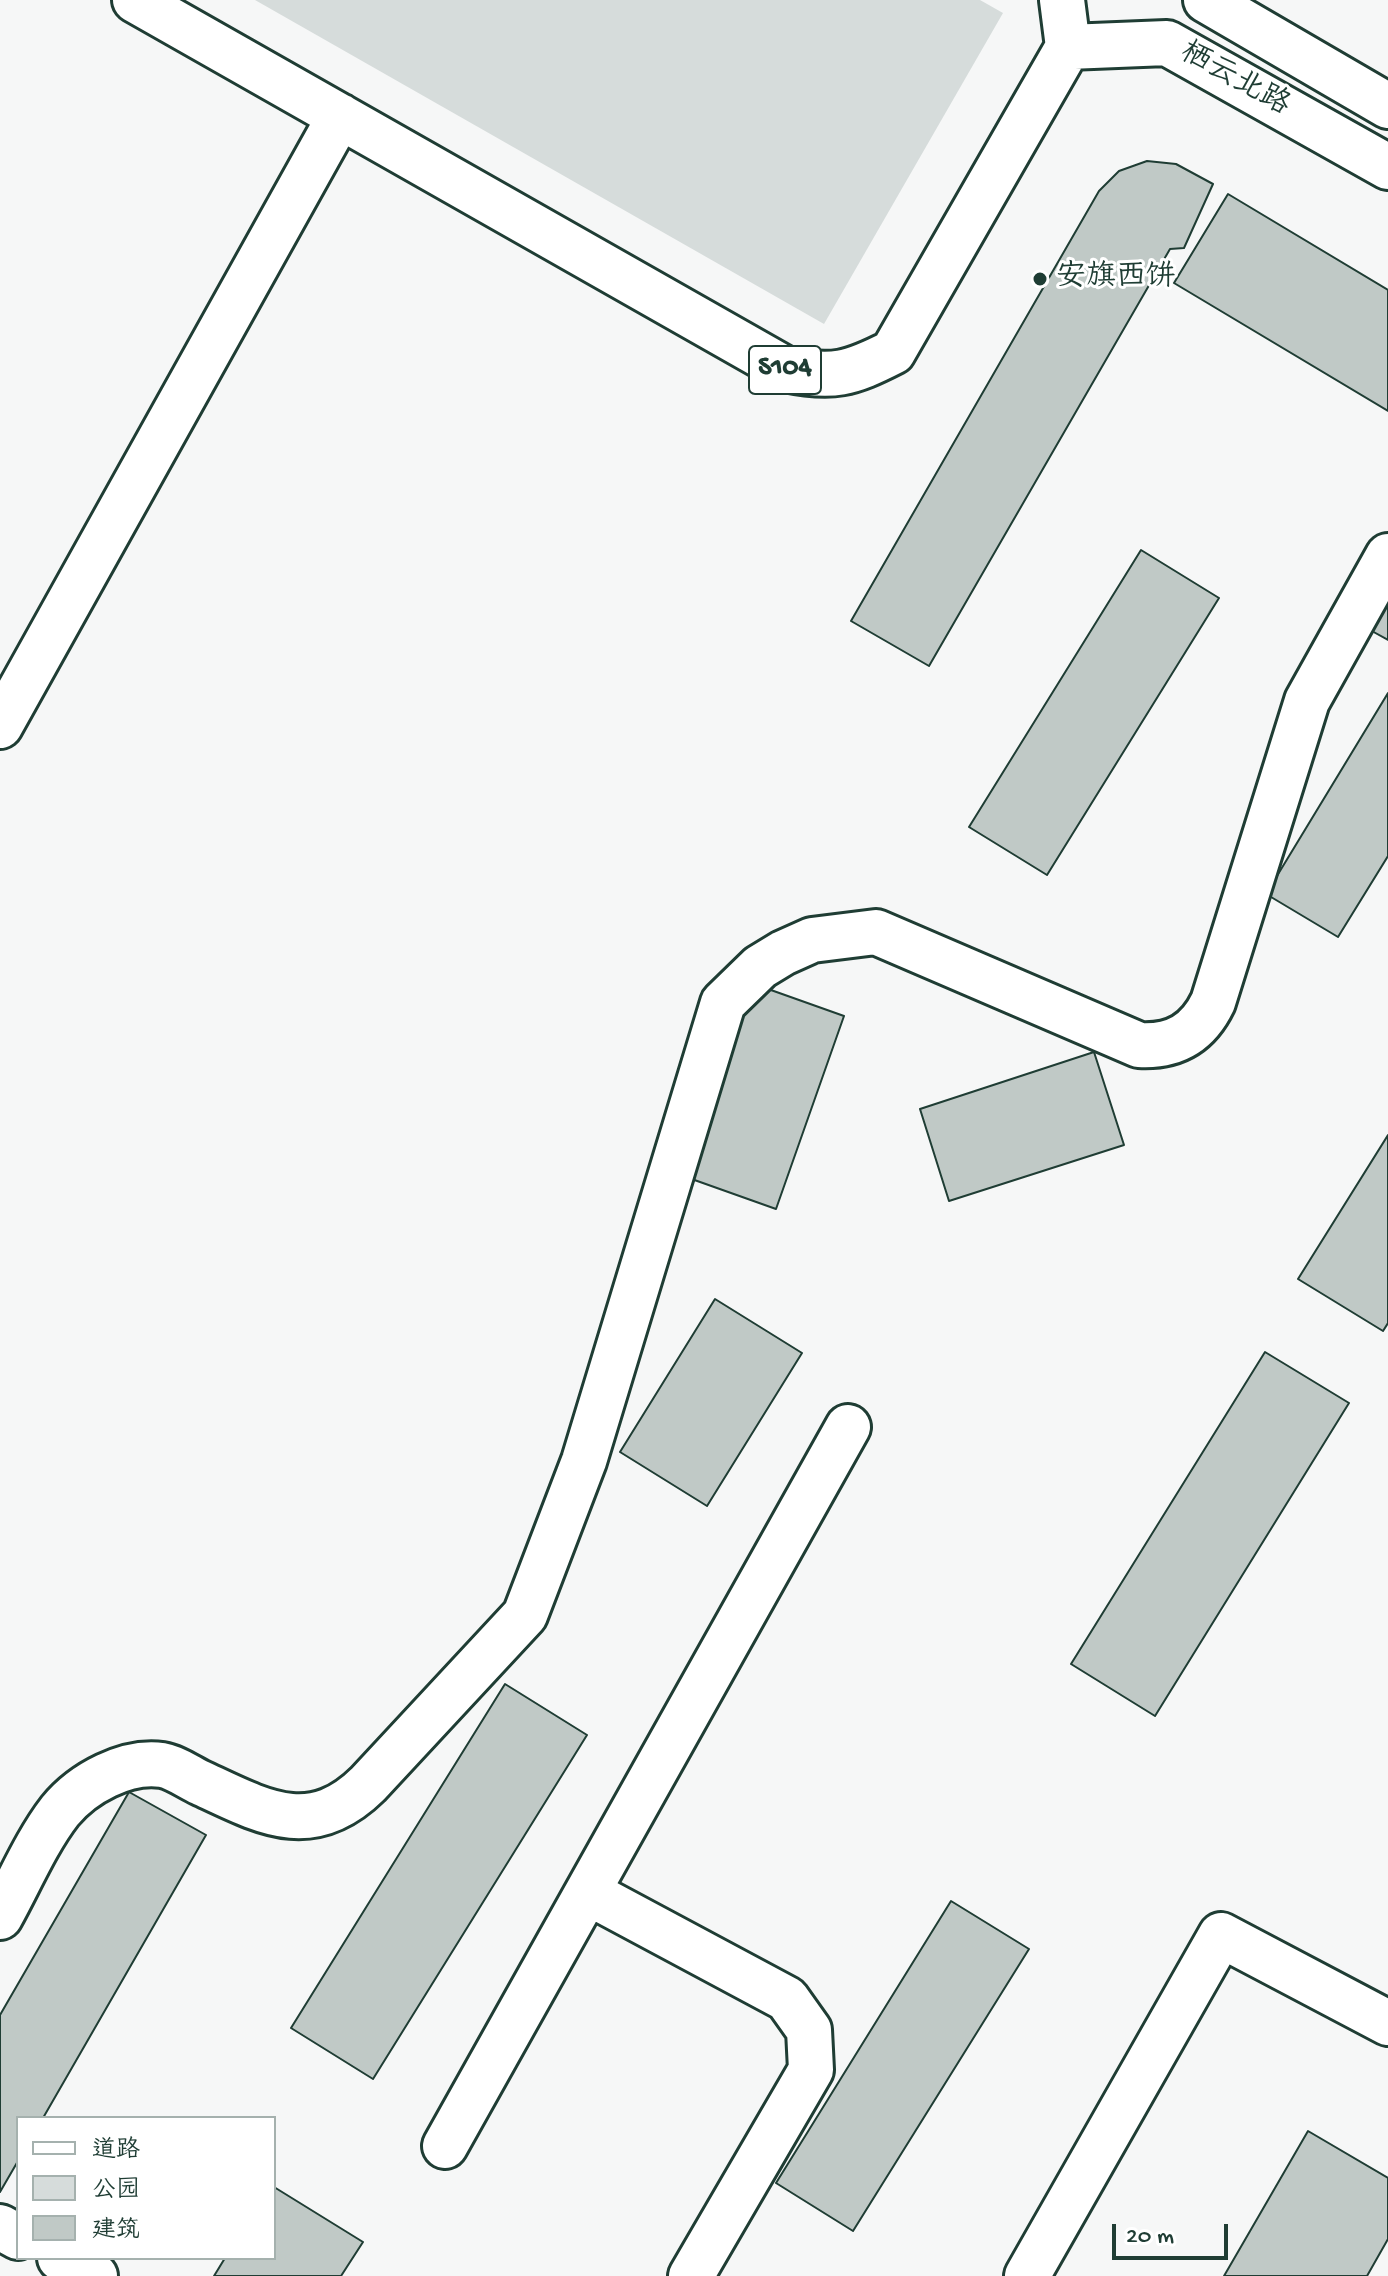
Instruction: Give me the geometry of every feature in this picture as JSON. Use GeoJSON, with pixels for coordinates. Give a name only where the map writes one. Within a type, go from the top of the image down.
{"type":"FeatureCollection","features":[{"type":"Feature","properties":{"kind":"street","name":"S104"},"geometry":{"type":"LineString","coordinates":[[135,0],[785,369],[821,376],[859,369],[893,352],[1068,47]]}},
{"type":"Feature","properties":{"kind":"street"},"geometry":{"type":"LineString","coordinates":[[1062,0],[1068,47]]}},
{"type":"Feature","properties":{"kind":"street","name":"栖云北路"},"geometry":{"type":"LineString","coordinates":[[1206,0],[1388,106]]}},
{"type":"Feature","properties":{"kind":"street","name":"栖云北路"},"geometry":{"type":"LineString","coordinates":[[1068,47],[1167,43],[1388,167]]}},
{"type":"Feature","properties":{"kind":"street"},"geometry":{"type":"LineString","coordinates":[[0,726],[340,116]]}},
{"type":"Feature","properties":{"kind":"street"},"geometry":{"type":"LineString","coordinates":[[0,1917],[61,1811],[95,1781],[116,1772],[164,1765],[252,1807],[288,1817],[306,1817],[340,1806],[368,1784],[525,1615],[584,1461],[723,1003],[760,967],[812,940],[876,932],[1139,1045],[1158,1046],[1192,1032],[1205,1019],[1213,1002],[1307,701],[1388,556]]}},
{"type":"Feature","properties":{"kind":"street"},"geometry":{"type":"LineString","coordinates":[[445,2146],[848,1427]]}},
{"type":"Feature","properties":{"kind":"street"},"geometry":{"type":"LineString","coordinates":[[589,1893],[787,1999],[809,2030],[811,2070],[691,2276]]}},
{"type":"Feature","properties":{"kind":"street"},"geometry":{"type":"LineString","coordinates":[[1027,2276],[1221,1935],[1388,2023]]}},
{"type":"Feature","properties":{"kind":"street"},"geometry":{"type":"LineString","coordinates":[[64,2260],[95,2276]]}},
{"type":"Feature","properties":{"kind":"green space"},"geometry":{"type":"Polygon","coordinates":[[[255,0],[980,0],[1003,13],[824,324],[255,0]]]}},
{"type":"Feature","properties":{"kind":"building"},"geometry":{"type":"Polygon","coordinates":[[[1147,161],[1176,164],[1213,184],[1184,248],[1170,249],[929,666],[851,621],[1099,191],[1119,171],[1147,161]]]}},
{"type":"Feature","properties":{"kind":"building"},"geometry":{"type":"Polygon","coordinates":[[[1228,194],[1388,290],[1388,411],[1174,283],[1228,194]]]}},
{"type":"Feature","properties":{"kind":"building"},"geometry":{"type":"Polygon","coordinates":[[[1141,550],[1219,598],[1047,875],[969,827],[1141,550]]]}},
{"type":"Feature","properties":{"kind":"building"},"geometry":{"type":"Polygon","coordinates":[[[1388,600],[1388,640],[1370,630],[1388,600]]]}},
{"type":"Feature","properties":{"kind":"building"},"geometry":{"type":"Polygon","coordinates":[[[1388,693],[1388,856],[1338,937],[1266,894],[1388,693]]]}},
{"type":"Feature","properties":{"kind":"building"},"geometry":{"type":"Polygon","coordinates":[[[754,984],[844,1016],[776,1209],[686,1177],[754,984]]]}},
{"type":"Feature","properties":{"kind":"building"},"geometry":{"type":"Polygon","coordinates":[[[1094,1052],[1124,1145],[949,1201],[920,1109],[1094,1052]]]}},
{"type":"Feature","properties":{"kind":"building"},"geometry":{"type":"Polygon","coordinates":[[[1388,1135],[1388,1323],[1383,1331],[1298,1279],[1388,1135]]]}},
{"type":"Feature","properties":{"kind":"building"},"geometry":{"type":"Polygon","coordinates":[[[715,1299],[802,1353],[707,1506],[620,1452],[715,1299]]]}},
{"type":"Feature","properties":{"kind":"building"},"geometry":{"type":"Polygon","coordinates":[[[1265,1352],[1349,1403],[1155,1716],[1071,1664],[1265,1352]]]}},
{"type":"Feature","properties":{"kind":"building"},"geometry":{"type":"Polygon","coordinates":[[[505,1684],[587,1735],[373,2079],[291,2028],[505,1684]]]}},
{"type":"Feature","properties":{"kind":"building"},"geometry":{"type":"Polygon","coordinates":[[[129,1792],[206,1835],[44,2116],[16,2116],[16,2164],[0,2192],[0,2015],[129,1792]]]}},
{"type":"Feature","properties":{"kind":"building"},"geometry":{"type":"Polygon","coordinates":[[[951,1901],[1029,1949],[853,2231],[776,2183],[951,1901]]]}},
{"type":"Feature","properties":{"kind":"building"},"geometry":{"type":"Polygon","coordinates":[[[1308,2131],[1388,2178],[1388,2239],[1367,2276],[1224,2276],[1308,2131]]]}},
{"type":"Feature","properties":{"kind":"building"},"geometry":{"type":"Polygon","coordinates":[[[276,2188],[363,2242],[341,2276],[214,2276],[224,2260],[276,2260],[276,2188]]]}},
{"type":"Feature","properties":{"kind":"place","name":"安旗西饼"},"geometry":{"type":"Point","coordinates":[1040,279]}}]}
